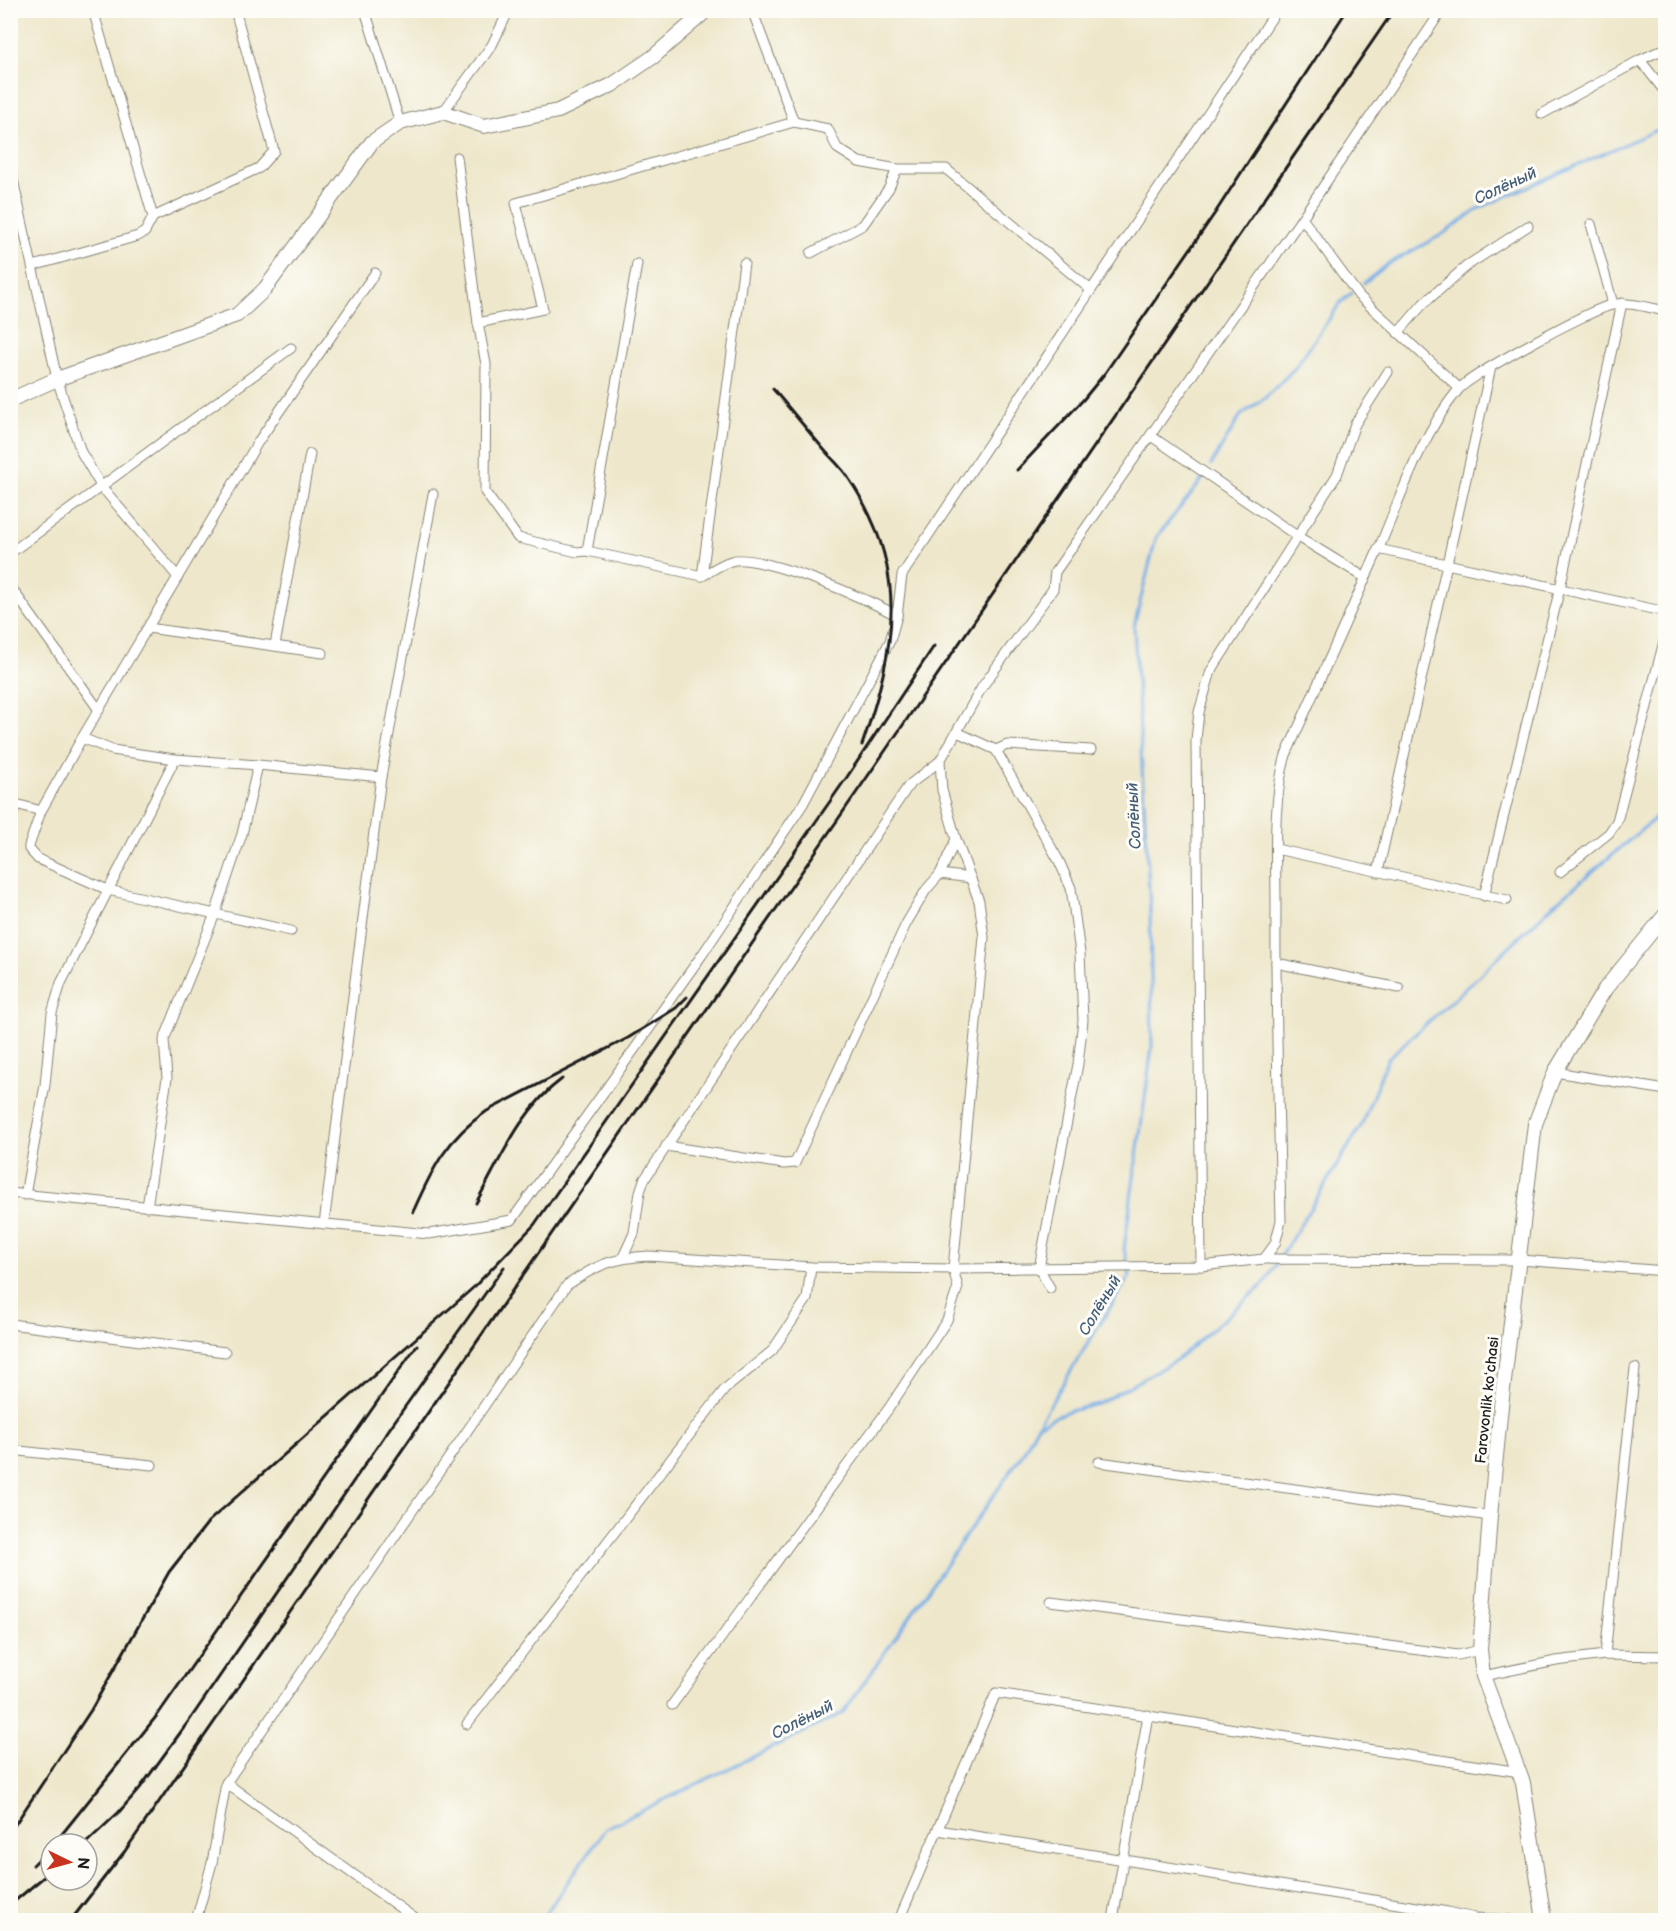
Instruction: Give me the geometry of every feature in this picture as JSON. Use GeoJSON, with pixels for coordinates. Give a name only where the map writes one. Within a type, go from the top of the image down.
{"type":"FeatureCollection","features":[{"type":"Feature","properties":{"kind":"street"},"geometry":{"type":"LineString","coordinates":[[93,10],[153,217]]}},
{"type":"Feature","properties":{"kind":"street"},"geometry":{"type":"LineString","coordinates":[[33,266],[138,236],[144,232],[153,217],[259,168],[274,151],[235,10]]}},
{"type":"Feature","properties":{"kind":"street"},"geometry":{"type":"LineString","coordinates":[[365,10],[400,123]]}},
{"type":"Feature","properties":{"kind":"street"},"geometry":{"type":"LineString","coordinates":[[443,112],[492,45],[509,10]]}},
{"type":"Feature","properties":{"kind":"street"},"geometry":{"type":"LineString","coordinates":[[10,400],[57,379],[237,315],[265,289],[372,142],[400,123],[443,112],[484,126],[558,111],[620,80],[653,57],[707,10]]}},
{"type":"Feature","properties":{"kind":"street"},"geometry":{"type":"LineString","coordinates":[[752,10],[794,122]]}},
{"type":"Feature","properties":{"kind":"street"},"geometry":{"type":"LineString","coordinates":[[10,1193],[429,1234],[512,1220],[702,955],[803,804],[890,641],[897,616],[902,575],[1277,10]]}},
{"type":"Feature","properties":{"kind":"street"},"geometry":{"type":"LineString","coordinates":[[623,1257],[634,1233],[644,1180],[666,1146],[909,785],[940,761],[982,687],[1053,589],[1055,572],[1302,218],[1442,10]]}},
{"type":"Feature","properties":{"kind":"street"},"geometry":{"type":"LineString","coordinates":[[1542,114],[1665,48]]}},
{"type":"Feature","properties":{"kind":"street"},"geometry":{"type":"LineString","coordinates":[[1640,60],[1665,93]]}},
{"type":"Feature","properties":{"kind":"street"},"geometry":{"type":"LineString","coordinates":[[478,323],[543,309],[516,203],[794,122],[828,129],[837,148],[859,162],[897,169],[946,170],[1091,290]]}},
{"type":"Feature","properties":{"kind":"street"},"geometry":{"type":"LineString","coordinates":[[456,157],[478,323],[486,364],[485,492],[518,538],[702,576],[732,560],[772,565],[819,581],[897,616]]}},
{"type":"Feature","properties":{"kind":"street"},"geometry":{"type":"LineString","coordinates":[[10,166],[57,379],[81,452],[101,486],[178,578]]}},
{"type":"Feature","properties":{"kind":"street"},"geometry":{"type":"LineString","coordinates":[[811,253],[863,225],[889,188],[897,169]]}},
{"type":"Feature","properties":{"kind":"street"},"geometry":{"type":"LineString","coordinates":[[1302,218],[1359,296],[1459,388]]}},
{"type":"Feature","properties":{"kind":"street"},"geometry":{"type":"LineString","coordinates":[[1484,896],[1560,588],[1617,304],[1591,224]]}},
{"type":"Feature","properties":{"kind":"street"},"geometry":{"type":"LineString","coordinates":[[1398,333],[1423,304],[1468,265],[1528,226]]}},
{"type":"Feature","properties":{"kind":"street"},"geometry":{"type":"LineString","coordinates":[[702,576],[744,263]]}},
{"type":"Feature","properties":{"kind":"street"},"geometry":{"type":"LineString","coordinates":[[587,552],[637,264]]}},
{"type":"Feature","properties":{"kind":"street"},"geometry":{"type":"LineString","coordinates":[[291,931],[108,891],[38,859],[29,849],[41,811],[82,738],[258,442],[375,273]]}},
{"type":"Feature","properties":{"kind":"street"},"geometry":{"type":"LineString","coordinates":[[1269,1259],[1281,1221],[1276,849],[1280,776],[1286,755],[1378,549],[1411,467],[1459,388],[1491,367],[1596,309],[1617,304],[1665,311]]}},
{"type":"Feature","properties":{"kind":"street"},"geometry":{"type":"LineString","coordinates":[[10,553],[291,348]]}},
{"type":"Feature","properties":{"kind":"street"},"geometry":{"type":"LineString","coordinates":[[1378,872],[1491,367]]}},
{"type":"Feature","properties":{"kind":"street"},"geometry":{"type":"LineString","coordinates":[[1201,1266],[1196,740],[1199,712],[1212,671],[1337,475],[1355,424],[1388,372]]}},
{"type":"Feature","properties":{"kind":"street"},"geometry":{"type":"LineString","coordinates":[[1150,436],[1297,536],[1364,577]]}},
{"type":"Feature","properties":{"kind":"street"},"geometry":{"type":"LineString","coordinates":[[275,645],[310,454]]}},
{"type":"Feature","properties":{"kind":"street"},"geometry":{"type":"LineString","coordinates":[[324,1224],[381,777],[434,494]]}},
{"type":"Feature","properties":{"kind":"street"},"geometry":{"type":"LineString","coordinates":[[1378,549],[1665,612]]}},
{"type":"Feature","properties":{"kind":"street"},"geometry":{"type":"LineString","coordinates":[[10,586],[99,710]]}},
{"type":"Feature","properties":{"kind":"street"},"geometry":{"type":"LineString","coordinates":[[148,628],[323,653]]}},
{"type":"Feature","properties":{"kind":"street"},"geometry":{"type":"LineString","coordinates":[[1560,872],[1608,833],[1617,821],[1665,634]]}},
{"type":"Feature","properties":{"kind":"street"},"geometry":{"type":"LineString","coordinates":[[957,732],[996,750],[1059,861],[1071,888],[1080,952],[1083,1020],[1040,1268],[1050,1288]]}},
{"type":"Feature","properties":{"kind":"street"},"geometry":{"type":"LineString","coordinates":[[82,738],[112,750],[176,759],[381,777]]}},
{"type":"Feature","properties":{"kind":"street"},"geometry":{"type":"LineString","coordinates":[[996,750],[1007,745],[1091,750]]}},
{"type":"Feature","properties":{"kind":"street"},"geometry":{"type":"LineString","coordinates":[[25,1195],[45,1085],[52,1013],[61,983],[176,759]]}},
{"type":"Feature","properties":{"kind":"street"},"geometry":{"type":"LineString","coordinates":[[672,1705],[889,1408],[947,1320],[958,1287],[953,1269],[984,937],[979,901],[956,839],[942,790],[940,761]]}},
{"type":"Feature","properties":{"kind":"street"},"geometry":{"type":"LineString","coordinates":[[147,1207],[167,1078],[164,1040],[215,914],[242,834],[258,765]]}},
{"type":"Feature","properties":{"kind":"street"},"geometry":{"type":"LineString","coordinates":[[10,824],[16,804],[11,792]]}},
{"type":"Feature","properties":{"kind":"street"},"geometry":{"type":"LineString","coordinates":[[16,804],[41,811]]}},
{"type":"Feature","properties":{"kind":"street"},"geometry":{"type":"LineString","coordinates":[[666,1146],[784,1164],[795,1163],[906,924],[926,890],[940,874],[956,839]]}},
{"type":"Feature","properties":{"kind":"street"},"geometry":{"type":"LineString","coordinates":[[1276,849],[1507,900]]}},
{"type":"Feature","properties":{"kind":"street"},"geometry":{"type":"LineString","coordinates":[[940,874],[971,878]]}},
{"type":"Feature","properties":{"kind":"street","name":"Farovonlik koʻchasi"},"geometry":{"type":"LineString","coordinates":[[1544,1920],[1520,1772],[1484,1676],[1480,1650],[1490,1516],[1535,1124],[1555,1072],[1605,989],[1665,914]]}},
{"type":"Feature","properties":{"kind":"street"},"geometry":{"type":"LineString","coordinates":[[1276,963],[1399,988]]}},
{"type":"Feature","properties":{"kind":"street"},"geometry":{"type":"LineString","coordinates":[[1555,1072],[1665,1090]]}},
{"type":"Feature","properties":{"kind":"street"},"geometry":{"type":"LineString","coordinates":[[196,1920],[212,1863],[226,1783],[567,1285],[591,1269],[623,1257],[649,1256],[811,1267],[953,1269],[1201,1266],[1290,1258],[1520,1260],[1665,1271]]}},
{"type":"Feature","properties":{"kind":"street"},"geometry":{"type":"LineString","coordinates":[[467,1724],[725,1389],[772,1351],[807,1299],[811,1267]]}},
{"type":"Feature","properties":{"kind":"street"},"geometry":{"type":"LineString","coordinates":[[10,1324],[225,1352]]}},
{"type":"Feature","properties":{"kind":"street"},"geometry":{"type":"LineString","coordinates":[[1605,1656],[1635,1368]]}},
{"type":"Feature","properties":{"kind":"street"},"geometry":{"type":"LineString","coordinates":[[10,1450],[152,1465]]}},
{"type":"Feature","properties":{"kind":"street"},"geometry":{"type":"LineString","coordinates":[[1099,1462],[1490,1516]]}},
{"type":"Feature","properties":{"kind":"street"},"geometry":{"type":"LineString","coordinates":[[1051,1602],[1458,1655],[1480,1650]]}},
{"type":"Feature","properties":{"kind":"street"},"geometry":{"type":"LineString","coordinates":[[1484,1676],[1556,1661],[1605,1656],[1665,1656]]}},
{"type":"Feature","properties":{"kind":"street"},"geometry":{"type":"LineString","coordinates":[[899,1920],[996,1693],[1520,1772]]}},
{"type":"Feature","properties":{"kind":"street"},"geometry":{"type":"LineString","coordinates":[[1113,1920],[1148,1715]]}},
{"type":"Feature","properties":{"kind":"street"},"geometry":{"type":"LineString","coordinates":[[226,1783],[417,1920]]}},
{"type":"Feature","properties":{"kind":"street"},"geometry":{"type":"LineString","coordinates":[[938,1830],[1123,1858],[1475,1918],[1510,1920]]}},
{"type":"Feature","properties":{"kind":"waterway","name":"Солёный"},"geometry":{"type":"LineString","coordinates":[[1364,283],[1388,264],[1443,234],[1480,208],[1666,126]]}},
{"type":"Feature","properties":{"kind":"waterway","name":"Солёный"},"geometry":{"type":"LineString","coordinates":[[1211,465],[1241,415],[1265,398],[1295,368],[1341,302],[1352,293]]}},
{"type":"Feature","properties":{"kind":"waterway","name":"Солёный"},"geometry":{"type":"LineString","coordinates":[[541,1920],[606,1828],[843,1713],[1023,1453],[1037,1426],[1130,1275],[1124,1249],[1152,1047],[1150,907],[1134,626],[1156,538],[1202,480]]}},
{"type":"Feature","properties":{"kind":"waterway"},"geometry":{"type":"LineString","coordinates":[[1038,1425],[1066,1412],[1098,1404],[1178,1359],[1264,1284],[1361,1126],[1388,1058],[1553,905],[1666,809]]}},
{"type":"Feature","properties":{"kind":"railway"},"geometry":{"type":"LineString","coordinates":[[1017,470],[1083,400],[1105,373],[1215,213],[1347,10]]}},
{"type":"Feature","properties":{"kind":"railway"},"geometry":{"type":"LineString","coordinates":[[71,1920],[125,1851],[1394,10]]}},
{"type":"Feature","properties":{"kind":"railway"},"geometry":{"type":"LineString","coordinates":[[773,389],[847,475],[868,512],[882,545],[889,577],[891,609],[889,642],[883,675],[862,745]]}},
{"type":"Feature","properties":{"kind":"railway"},"geometry":{"type":"LineString","coordinates":[[10,1832],[91,1710],[169,1572],[209,1521],[474,1287],[534,1225],[847,777],[934,646]]}},
{"type":"Feature","properties":{"kind":"railway"},"geometry":{"type":"LineString","coordinates":[[413,1212],[434,1168],[451,1143],[473,1121],[487,1111],[628,1038],[676,1008],[687,997]]}},
{"type":"Feature","properties":{"kind":"railway"},"geometry":{"type":"LineString","coordinates":[[476,1203],[523,1120],[548,1091],[562,1079]]}},
{"type":"Feature","properties":{"kind":"railway"},"geometry":{"type":"LineString","coordinates":[[98,1832],[140,1788],[191,1718],[392,1425],[504,1267]]}},
{"type":"Feature","properties":{"kind":"railway"},"geometry":{"type":"LineString","coordinates":[[64,1832],[159,1713],[417,1345]]}},
{"type":"Feature","properties":{"kind":"railway"},"geometry":{"type":"LineString","coordinates":[[33,1865],[39,1859]]}},
{"type":"Feature","properties":{"kind":"railway"},"geometry":{"type":"LineString","coordinates":[[10,1905],[39,1881]]}}]}
